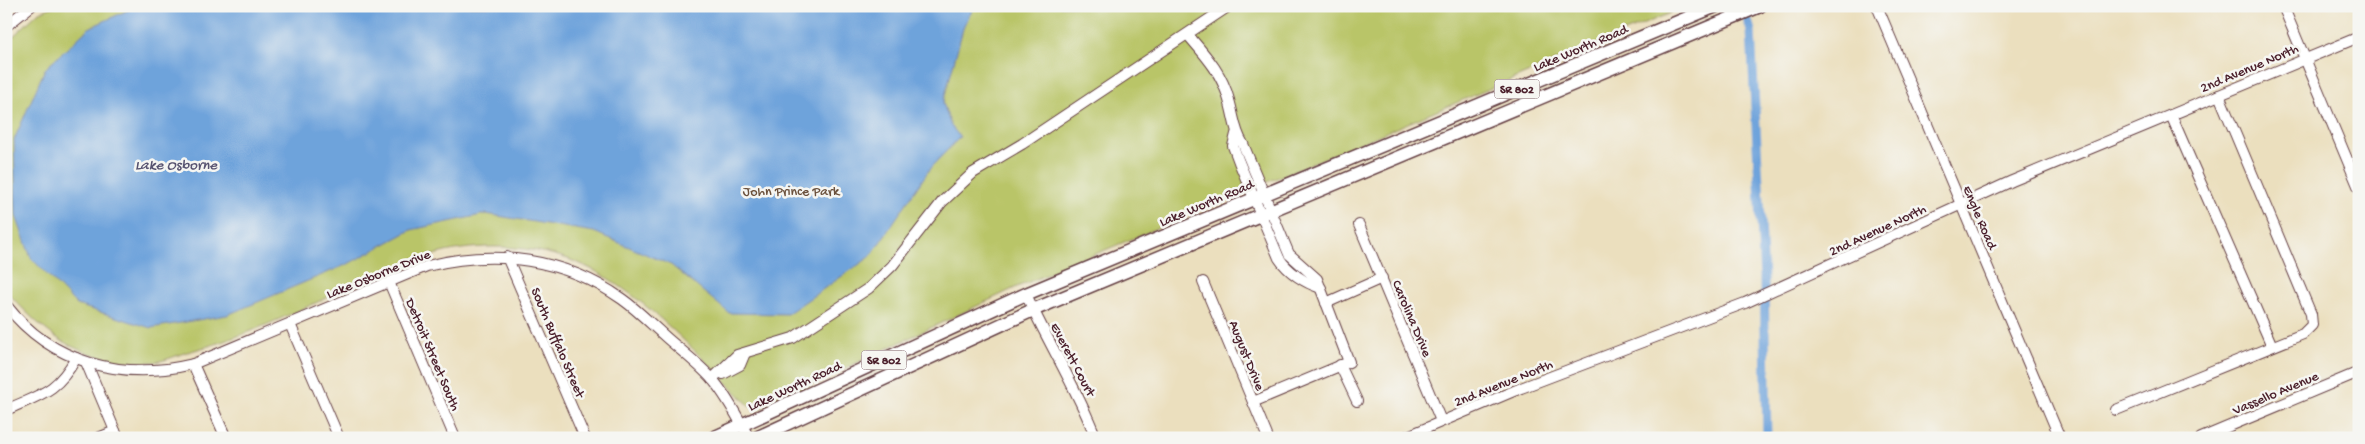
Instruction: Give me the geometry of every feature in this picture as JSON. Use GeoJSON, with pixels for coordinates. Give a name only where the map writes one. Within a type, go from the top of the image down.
{"type":"FeatureCollection","features":[{"type":"Feature","properties":{"kind":"main road","name":"Lake Worth Road"},"geometry":{"type":"LineString","coordinates":[[713,438],[1026,294],[1716,6]]}},
{"type":"Feature","properties":{"kind":"main road","name":"SR 802"},"geometry":{"type":"LineString","coordinates":[[756,438],[1033,310],[1760,6]]}},
{"type":"Feature","properties":{"kind":"main road"},"geometry":{"type":"LineString","coordinates":[[1599,73],[1612,60],[1649,40],[1662,29]]}},
{"type":"Feature","properties":{"kind":"street"},"geometry":{"type":"LineString","coordinates":[[6,26],[31,6]]}},
{"type":"Feature","properties":{"kind":"street"},"geometry":{"type":"LineString","coordinates":[[712,379],[740,365],[745,353],[793,338],[869,288],[892,266],[942,202],[973,173],[1022,144],[1229,6]]}},
{"type":"Feature","properties":{"kind":"street","name":"Engle Road"},"geometry":{"type":"LineString","coordinates":[[1877,6],[2060,438]]}},
{"type":"Feature","properties":{"kind":"street"},"geometry":{"type":"LineString","coordinates":[[2283,6],[2359,188]]}},
{"type":"Feature","properties":{"kind":"street"},"geometry":{"type":"LineString","coordinates":[[1188,35],[1213,63],[1220,76],[1229,100],[1236,134],[1233,146],[1289,254],[1317,279],[1349,362],[1253,402]]}},
{"type":"Feature","properties":{"kind":"street","name":"2nd Avenue North"},"geometry":{"type":"LineString","coordinates":[[1403,438],[1521,388],[1779,289],[1961,204],[2305,58],[2359,37]]}},
{"type":"Feature","properties":{"kind":"street"},"geometry":{"type":"LineString","coordinates":[[2116,410],[2307,332],[2312,325],[2312,314],[2219,95]]}},
{"type":"Feature","properties":{"kind":"street"},"geometry":{"type":"LineString","coordinates":[[2171,115],[2272,346]]}},
{"type":"Feature","properties":{"kind":"street","name":"Carolina Drive"},"geometry":{"type":"LineString","coordinates":[[1359,224],[1442,422]]}},
{"type":"Feature","properties":{"kind":"street","name":"Lake Osborne Drive"},"geometry":{"type":"LineString","coordinates":[[6,305],[36,335],[81,360],[101,367],[132,371],[163,370],[193,364],[420,269],[450,261],[507,257],[546,263],[568,270],[604,287],[636,310],[712,379],[733,408],[749,438]]}},
{"type":"Feature","properties":{"kind":"street","name":"South Buffalo Street"},"geometry":{"type":"LineString","coordinates":[[507,257],[585,438]]}},
{"type":"Feature","properties":{"kind":"street"},"geometry":{"type":"LineString","coordinates":[[1326,303],[1382,278]]}},
{"type":"Feature","properties":{"kind":"street","name":"Detroit Street South"},"geometry":{"type":"LineString","coordinates":[[389,282],[455,438]]}},
{"type":"Feature","properties":{"kind":"street","name":"August Drive"},"geometry":{"type":"LineString","coordinates":[[1203,282],[1268,438]]}},
{"type":"Feature","properties":{"kind":"street","name":"Everett Court"},"geometry":{"type":"LineString","coordinates":[[1026,294],[1046,338],[1079,398],[1096,438]]}},
{"type":"Feature","properties":{"kind":"street"},"geometry":{"type":"LineString","coordinates":[[290,324],[339,438]]}},
{"type":"Feature","properties":{"kind":"street"},"geometry":{"type":"LineString","coordinates":[[6,410],[54,388],[81,360],[116,434],[98,438]]}},
{"type":"Feature","properties":{"kind":"street"},"geometry":{"type":"LineString","coordinates":[[193,364],[226,438]]}},
{"type":"Feature","properties":{"kind":"street"},"geometry":{"type":"LineString","coordinates":[[1340,365],[1357,401]]}},
{"type":"Feature","properties":{"kind":"street","name":"Vassello Avenue"},"geometry":{"type":"LineString","coordinates":[[2201,438],[2359,372]]}},
{"type":"Feature","properties":{"kind":"green space","name":"John Prince Park"},"geometry":{"type":"Polygon","coordinates":[[[54,6],[1687,6],[1017,287],[755,411],[668,325],[619,285],[593,270],[568,259],[553,254],[520,248],[469,248],[437,254],[406,264],[222,342],[159,361],[133,362],[111,359],[91,354],[62,341],[36,322],[6,291],[6,43],[38,13],[54,6]]]}},
{"type":"Feature","properties":{"kind":"water","name":"Lake Osborne"},"geometry":{"type":"Polygon","coordinates":[[[137,6],[975,6],[964,25],[943,103],[951,126],[960,137],[931,167],[870,257],[787,314],[729,313],[671,265],[594,232],[486,214],[411,230],[348,264],[227,315],[151,328],[77,305],[31,258],[16,216],[14,140],[45,69],[89,28],[137,6]]]}},
{"type":"Feature","properties":{"kind":"waterway"},"geometry":{"type":"LineString","coordinates":[[1744,7],[1751,31],[1764,279],[1767,438]]}}]}
